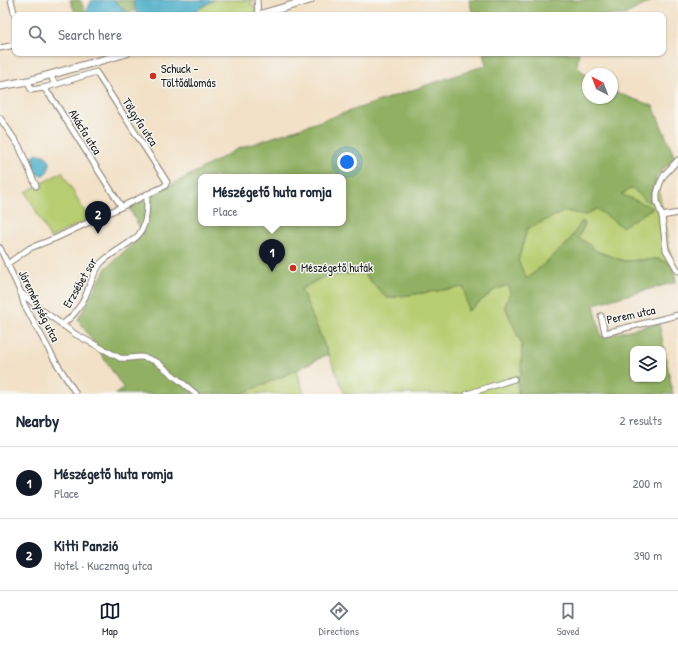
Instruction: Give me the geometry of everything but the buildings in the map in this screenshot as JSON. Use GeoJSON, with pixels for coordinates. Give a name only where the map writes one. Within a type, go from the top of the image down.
{"type":"FeatureCollection","features":[{"type":"Feature","properties":{"kind":"main road"},"geometry":{"type":"LineString","coordinates":[[266,12],[293,2],[310,0]]}},
{"type":"Feature","properties":{"kind":"main road"},"geometry":{"type":"LineString","coordinates":[[0,86],[28,81],[117,56]]}},
{"type":"Feature","properties":{"kind":"street"},"geometry":{"type":"LineString","coordinates":[[11,0],[14,12]]}},
{"type":"Feature","properties":{"kind":"street"},"geometry":{"type":"LineString","coordinates":[[256,0],[258,12]]}},
{"type":"Feature","properties":{"kind":"street"},"geometry":{"type":"LineString","coordinates":[[0,48],[12,46]]}},
{"type":"Feature","properties":{"kind":"street","name":"Tölgyfa utca"},"geometry":{"type":"LineString","coordinates":[[57,84],[96,72],[167,182],[165,186],[147,194]]}},
{"type":"Feature","properties":{"kind":"street"},"geometry":{"type":"LineString","coordinates":[[51,75],[53,82],[57,84]]}},
{"type":"Feature","properties":{"kind":"street"},"geometry":{"type":"LineString","coordinates":[[28,81],[31,90],[57,84]]}},
{"type":"Feature","properties":{"kind":"street","name":"Akácfa utca"},"geometry":{"type":"LineString","coordinates":[[44,88],[54,101],[121,206]]}},
{"type":"Feature","properties":{"kind":"street"},"geometry":{"type":"LineString","coordinates":[[0,118],[19,146],[36,186]]}},
{"type":"Feature","properties":{"kind":"street"},"geometry":{"type":"LineString","coordinates":[[678,160],[664,175],[657,193],[657,202],[662,216],[666,250],[678,271]]}},
{"type":"Feature","properties":{"kind":"street"},"geometry":{"type":"LineString","coordinates":[[7,264],[30,248],[56,238],[147,194]]}},
{"type":"Feature","properties":{"kind":"street","name":"Erzsébet sor"},"geometry":{"type":"LineString","coordinates":[[62,325],[75,314],[85,298],[100,265],[108,256],[140,235],[146,218],[147,194]]}},
{"type":"Feature","properties":{"kind":"street"},"geometry":{"type":"LineString","coordinates":[[662,216],[678,213]]}},
{"type":"Feature","properties":{"kind":"street","name":"Jóreménység utca"},"geometry":{"type":"LineString","coordinates":[[0,248],[21,293],[24,304],[54,359],[75,392]]}},
{"type":"Feature","properties":{"kind":"street"},"geometry":{"type":"LineString","coordinates":[[21,293],[75,334],[114,356],[124,359],[142,356],[157,362],[196,394]]}},
{"type":"Feature","properties":{"kind":"street","name":"Perem utca"},"geometry":{"type":"LineString","coordinates":[[601,316],[605,333],[678,315]]}},
{"type":"Feature","properties":{"kind":"street"},"geometry":{"type":"LineString","coordinates":[[467,394],[514,380]]}},
{"type":"Feature","properties":{"kind":"green space"},"geometry":{"type":"Polygon","coordinates":[[[70,0],[80,0],[86,12],[75,12],[70,0]]]}},
{"type":"Feature","properties":{"kind":"green space"},"geometry":{"type":"Polygon","coordinates":[[[114,0],[133,0],[137,10],[127,12],[114,0]]]}},
{"type":"Feature","properties":{"kind":"green space"},"geometry":{"type":"Polygon","coordinates":[[[214,0],[254,0],[250,3],[256,8],[256,12],[193,12],[214,0]]]}},
{"type":"Feature","properties":{"kind":"green space"},"geometry":{"type":"Polygon","coordinates":[[[469,0],[654,0],[630,12],[472,12],[469,0]]]}},
{"type":"Feature","properties":{"kind":"green space"},"geometry":{"type":"Polygon","coordinates":[[[484,56],[579,56],[577,66],[582,71],[582,104],[618,104],[618,93],[653,106],[675,158],[656,176],[649,203],[632,188],[621,194],[653,208],[622,227],[597,209],[585,215],[565,211],[527,229],[518,261],[527,279],[568,243],[582,221],[585,223],[578,238],[587,243],[596,251],[624,261],[658,259],[673,265],[676,282],[594,304],[601,337],[659,323],[664,346],[630,346],[630,382],[666,382],[666,358],[673,394],[518,394],[518,377],[521,375],[522,345],[505,306],[510,293],[508,285],[496,289],[468,311],[464,287],[387,298],[363,273],[325,276],[301,289],[328,354],[297,370],[241,394],[115,394],[124,389],[78,319],[106,268],[143,234],[129,208],[238,149],[486,65],[484,56]]]}},
{"type":"Feature","properties":{"kind":"green space"},"geometry":{"type":"Polygon","coordinates":[[[62,172],[89,219],[50,238],[26,192],[62,172]]]}},
{"type":"Feature","properties":{"kind":"green space"},"geometry":{"type":"Polygon","coordinates":[[[657,179],[672,265],[658,259],[624,261],[596,251],[587,243],[578,238],[585,224],[582,221],[568,243],[527,279],[518,261],[527,229],[565,211],[585,215],[632,188],[649,203],[655,180],[657,179]]]}},
{"type":"Feature","properties":{"kind":"green space"},"geometry":{"type":"Polygon","coordinates":[[[363,273],[387,298],[464,287],[468,311],[496,289],[508,285],[510,293],[505,306],[522,345],[521,376],[516,376],[518,377],[518,394],[345,394],[301,289],[325,276],[363,273]]]}},
{"type":"Feature","properties":{"kind":"green space"},"geometry":{"type":"Polygon","coordinates":[[[297,370],[304,394],[241,394],[297,370]]]}},
{"type":"Feature","properties":{"kind":"water"},"geometry":{"type":"Polygon","coordinates":[[[92,0],[114,0],[126,12],[86,12],[92,0]]]}},
{"type":"Feature","properties":{"kind":"water"},"geometry":{"type":"Polygon","coordinates":[[[133,0],[214,0],[193,12],[136,12],[133,0]]]}},
{"type":"Feature","properties":{"kind":"water"},"geometry":{"type":"Polygon","coordinates":[[[39,154],[46,156],[49,160],[50,166],[45,174],[41,175],[36,173],[32,166],[35,155],[39,154]]]}},
{"type":"Feature","properties":{"kind":"place","name":"Schuck - Töltőállomás"},"geometry":{"type":"Point","coordinates":[153,76]}},
{"type":"Feature","properties":{"kind":"place","name":"Kitti Panzió"},"geometry":{"type":"Point","coordinates":[98,234]}},
{"type":"Feature","properties":{"kind":"place","name":"Mészégető huták"},"geometry":{"type":"Point","coordinates":[293,268]}},
{"type":"Feature","properties":{"kind":"place","name":"Mészégető huta romja"},"geometry":{"type":"Point","coordinates":[272,272]}}]}
